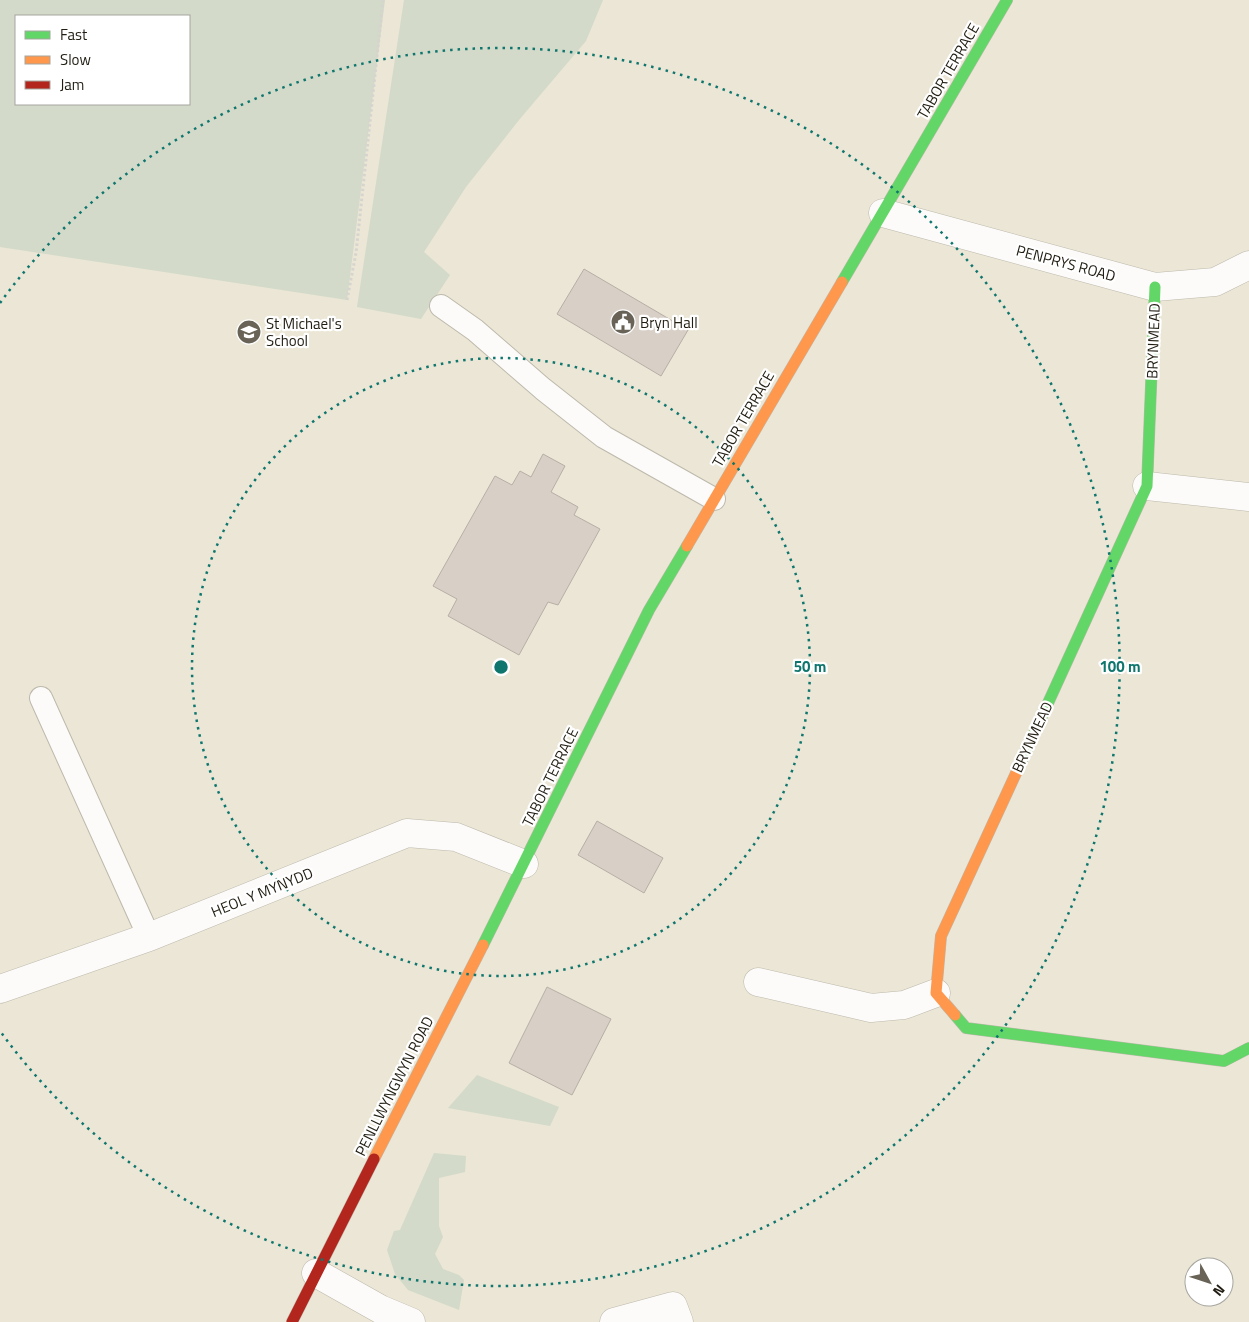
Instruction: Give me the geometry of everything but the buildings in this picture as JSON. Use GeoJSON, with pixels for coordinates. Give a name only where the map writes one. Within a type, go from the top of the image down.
{"type":"FeatureCollection","features":[{"type":"Feature","properties":{"kind":"main road","name":"TABOR TERRACE"},"geometry":{"type":"LineString","coordinates":[[524,864],[649,610],[1007,0]]}},
{"type":"Feature","properties":{"kind":"main road","name":"BRYNMEAD"},"geometry":{"type":"LineString","coordinates":[[936,993],[942,936],[1147,486],[1155,287]]}},
{"type":"Feature","properties":{"kind":"main road","name":"PENLLWYNGWYN ROAD"},"geometry":{"type":"LineString","coordinates":[[292,1322],[524,864]]}},
{"type":"Feature","properties":{"kind":"main road"},"geometry":{"type":"LineString","coordinates":[[936,993],[966,1028],[1224,1061],[1249,1048]]}},
{"type":"Feature","properties":{"kind":"street","name":"PENPRYS ROAD"},"geometry":{"type":"LineString","coordinates":[[883,213],[1155,287],[1215,282],[1249,264]]}},
{"type":"Feature","properties":{"kind":"street"},"geometry":{"type":"LineString","coordinates":[[1147,486],[1249,497]]}},
{"type":"Feature","properties":{"kind":"street","name":"HEOL Y MYNYDD"},"geometry":{"type":"LineString","coordinates":[[0,989],[149,937],[407,833],[456,837],[524,864]]}},
{"type":"Feature","properties":{"kind":"street"},"geometry":{"type":"LineString","coordinates":[[758,982],[871,1008],[904,1005],[936,993]]}},
{"type":"Feature","properties":{"kind":"street"},"geometry":{"type":"LineString","coordinates":[[316,1273],[380,1308],[411,1322]]}},
{"type":"Feature","properties":{"kind":"street"},"geometry":{"type":"LineString","coordinates":[[614,1322],[673,1306],[679,1322]]}},
{"type":"Feature","properties":{"kind":"lane"},"geometry":{"type":"LineString","coordinates":[[441,306],[475,330],[544,389],[604,436],[714,499]]}},
{"type":"Feature","properties":{"kind":"lane"},"geometry":{"type":"LineString","coordinates":[[41,698],[149,937]]}},
{"type":"Feature","properties":{"kind":"path"},"geometry":{"type":"LineString","coordinates":[[347,300],[356,253],[383,0]]}},
{"type":"Feature","properties":{"kind":"green space"},"geometry":{"type":"Polygon","coordinates":[[[0,0],[385,0],[347,300],[0,247],[0,0]]]}},
{"type":"Feature","properties":{"kind":"green space"},"geometry":{"type":"Polygon","coordinates":[[[404,0],[603,0],[586,41],[519,120],[466,187],[424,252],[450,275],[421,319],[357,307],[404,0]]]}},
{"type":"Feature","properties":{"kind":"green space"},"geometry":{"type":"Polygon","coordinates":[[[477,1075],[559,1107],[550,1126],[448,1108],[477,1075]]]}},
{"type":"Feature","properties":{"kind":"green space"},"geometry":{"type":"Polygon","coordinates":[[[434,1153],[466,1156],[465,1172],[439,1178],[439,1226],[443,1237],[435,1254],[443,1269],[459,1275],[464,1280],[459,1310],[408,1290],[395,1274],[387,1250],[394,1231],[400,1230],[434,1153]]]}},
{"type":"Feature","properties":{"kind":"traffic: fast"},"geometry":{"type":"LineString","coordinates":[[842,282],[1007,0]]}},
{"type":"Feature","properties":{"kind":"traffic: fast"},"geometry":{"type":"LineString","coordinates":[[1017,771],[1147,486],[1155,287]]}},
{"type":"Feature","properties":{"kind":"traffic: fast"},"geometry":{"type":"LineString","coordinates":[[483,945],[649,610],[687,546]]}},
{"type":"Feature","properties":{"kind":"traffic: fast"},"geometry":{"type":"LineString","coordinates":[[955,1015],[966,1028],[1224,1061],[1249,1048]]}},
{"type":"Feature","properties":{"kind":"traffic: slow"},"geometry":{"type":"LineString","coordinates":[[687,546],[842,282]]}},
{"type":"Feature","properties":{"kind":"traffic: slow"},"geometry":{"type":"LineString","coordinates":[[955,1015],[936,993],[941,936],[1017,771]]}},
{"type":"Feature","properties":{"kind":"traffic: slow"},"geometry":{"type":"LineString","coordinates":[[374,1159],[483,945]]}},
{"type":"Feature","properties":{"kind":"traffic: jam"},"geometry":{"type":"LineString","coordinates":[[292,1322],[374,1159]]}},
{"type":"Feature","properties":{"kind":"place","name":"Bryn Hall"},"geometry":{"type":"Point","coordinates":[623,322]}},
{"type":"Feature","properties":{"kind":"place","name":"St Michael's School"},"geometry":{"type":"Point","coordinates":[249,332]}}]}
